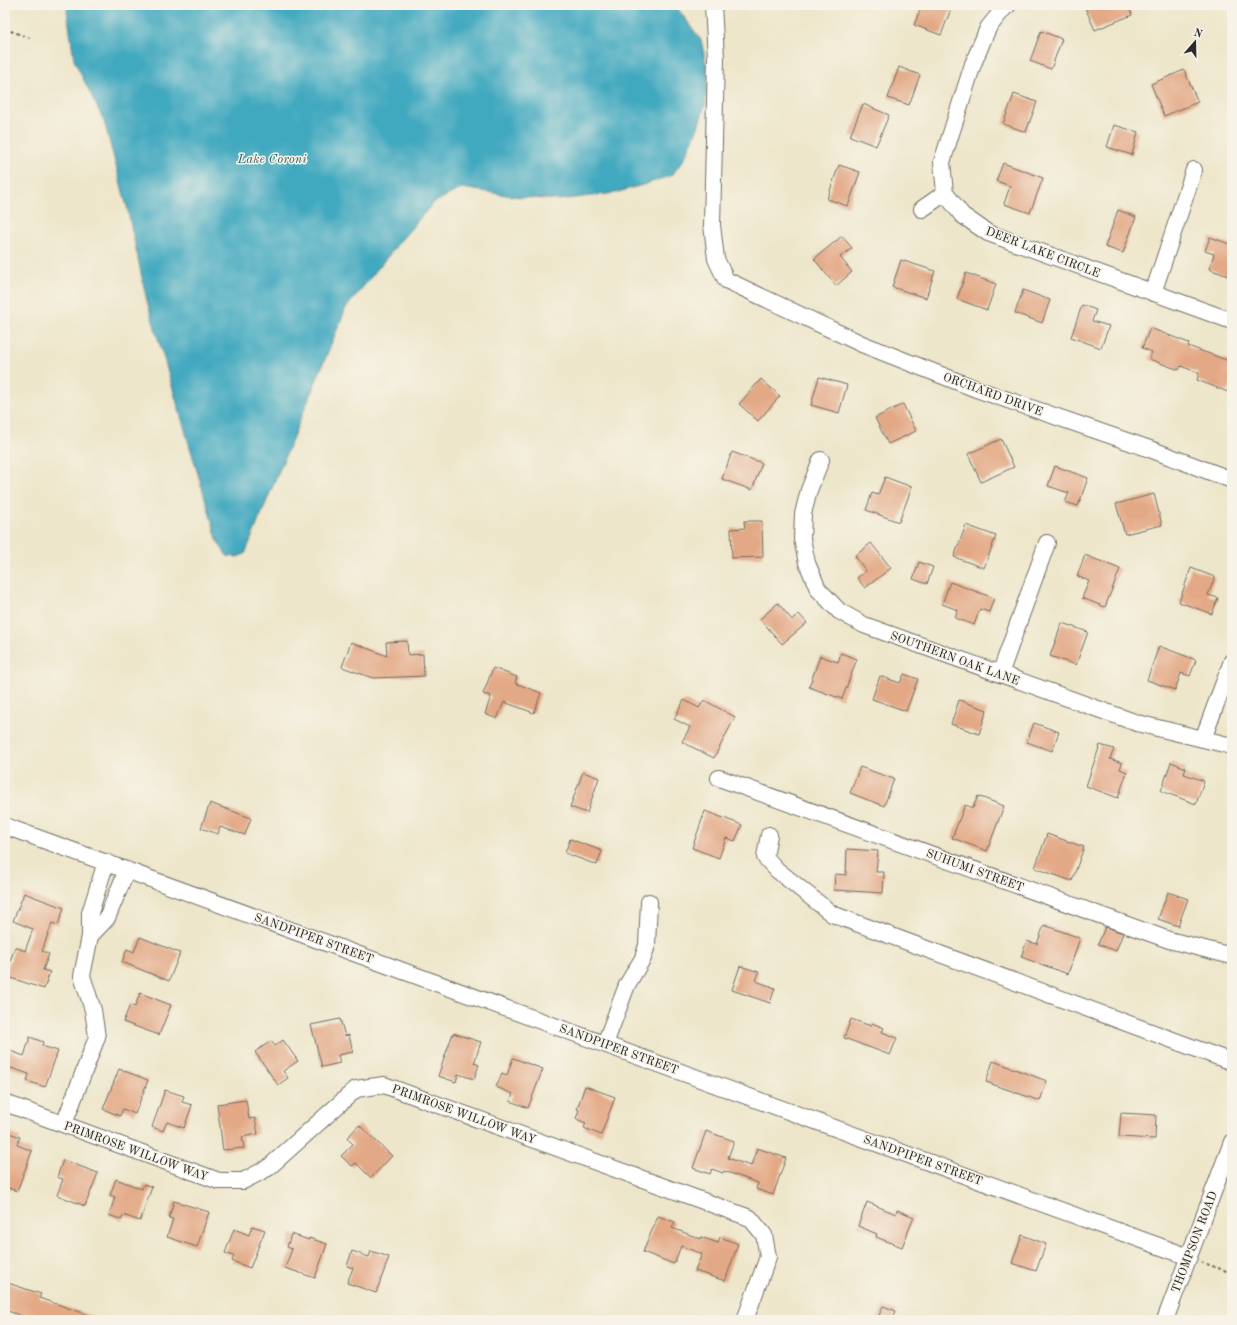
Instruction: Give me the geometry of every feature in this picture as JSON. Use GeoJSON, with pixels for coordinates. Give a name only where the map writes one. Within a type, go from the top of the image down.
{"type":"FeatureCollection","features":[{"type":"Feature","properties":{"kind":"street","name":"ORCHARD DRIVE"},"geometry":{"type":"LineString","coordinates":[[713,5],[716,58],[712,225],[716,259],[726,280],[862,344],[979,390],[1147,448],[1232,480]]}},
{"type":"Feature","properties":{"kind":"street"},"geometry":{"type":"LineString","coordinates":[[922,209],[945,193],[942,162],[973,64],[988,28],[1008,5]]}},
{"type":"Feature","properties":{"kind":"street"},"geometry":{"type":"LineString","coordinates":[[1152,293],[1194,170]]}},
{"type":"Feature","properties":{"kind":"street","name":"DEER LAKE CIRCLE"},"geometry":{"type":"LineString","coordinates":[[945,193],[962,215],[988,233],[1232,322]]}},
{"type":"Feature","properties":{"kind":"street","name":"SOUTHERN OAK LANE"},"geometry":{"type":"LineString","coordinates":[[821,460],[809,490],[803,514],[802,539],[807,563],[818,589],[839,611],[864,625],[1137,724],[1232,746]]}},
{"type":"Feature","properties":{"kind":"street"},"geometry":{"type":"LineString","coordinates":[[1000,674],[1047,543]]}},
{"type":"Feature","properties":{"kind":"street"},"geometry":{"type":"LineString","coordinates":[[1203,739],[1232,661]]}},
{"type":"Feature","properties":{"kind":"street","name":"SUHUMI STREET"},"geometry":{"type":"LineString","coordinates":[[719,778],[1169,940],[1232,956]]}},
{"type":"Feature","properties":{"kind":"street","name":"SANDPIPER STREET"},"geometry":{"type":"LineString","coordinates":[[5,826],[1189,1257]]}},
{"type":"Feature","properties":{"kind":"street"},"geometry":{"type":"LineString","coordinates":[[769,835],[765,857],[777,870],[832,914],[1232,1062]]}},
{"type":"Feature","properties":{"kind":"street"},"geometry":{"type":"LineString","coordinates":[[64,1124],[97,1037],[93,1010],[82,976],[90,936],[90,913],[106,862]]}},
{"type":"Feature","properties":{"kind":"street"},"geometry":{"type":"LineString","coordinates":[[90,936],[107,918],[127,870]]}},
{"type":"Feature","properties":{"kind":"street"},"geometry":{"type":"LineString","coordinates":[[605,1044],[627,985],[643,958],[648,945],[649,902]]}},
{"type":"Feature","properties":{"kind":"street","name":"PRIMROSE WILLOW WAY"},"geometry":{"type":"LineString","coordinates":[[5,1103],[219,1182],[243,1181],[268,1168],[356,1089],[384,1085],[750,1218],[764,1235],[768,1257],[744,1320]]}},
{"type":"Feature","properties":{"kind":"street","name":"THOMPSON ROAD"},"geometry":{"type":"LineString","coordinates":[[1166,1320],[1232,1142]]}},
{"type":"Feature","properties":{"kind":"path"},"geometry":{"type":"LineString","coordinates":[[5,29],[30,38]]}},
{"type":"Feature","properties":{"kind":"path"},"geometry":{"type":"LineString","coordinates":[[1189,1257],[1232,1273]]}},
{"type":"Feature","properties":{"kind":"water","name":"Lake Coroni"},"geometry":{"type":"Polygon","coordinates":[[[68,5],[675,5],[701,40],[708,73],[705,105],[697,130],[684,159],[672,175],[615,193],[559,200],[519,197],[462,188],[433,203],[346,308],[245,554],[237,557],[227,556],[218,542],[147,301],[127,207],[104,121],[74,60],[67,10],[68,5]]]}},
{"type":"Feature","properties":{"kind":"building"},"geometry":{"type":"Polygon","coordinates":[[[922,5],[940,5],[951,9],[941,35],[914,25],[922,5]]]}},
{"type":"Feature","properties":{"kind":"building"},"geometry":{"type":"Polygon","coordinates":[[[1084,5],[1128,5],[1132,15],[1095,30],[1084,5]]]}},
{"type":"Feature","properties":{"kind":"building"},"geometry":{"type":"Polygon","coordinates":[[[1041,31],[1062,39],[1051,69],[1030,61],[1041,31]]]}},
{"type":"Feature","properties":{"kind":"building"},"geometry":{"type":"Polygon","coordinates":[[[899,67],[920,75],[909,105],[888,98],[899,67]]]}},
{"type":"Feature","properties":{"kind":"building"},"geometry":{"type":"Polygon","coordinates":[[[1184,70],[1198,102],[1164,116],[1151,84],[1184,70]]]}},
{"type":"Feature","properties":{"kind":"building"},"geometry":{"type":"Polygon","coordinates":[[[1014,94],[1037,102],[1026,132],[1003,124],[1014,94]]]}},
{"type":"Feature","properties":{"kind":"building"},"geometry":{"type":"Polygon","coordinates":[[[863,104],[889,115],[876,146],[850,136],[863,104]]]}},
{"type":"Feature","properties":{"kind":"building"},"geometry":{"type":"Polygon","coordinates":[[[1114,125],[1138,132],[1132,155],[1107,147],[1114,125]]]}},
{"type":"Feature","properties":{"kind":"building"},"geometry":{"type":"Polygon","coordinates":[[[1003,163],[1043,178],[1030,213],[1004,204],[1010,186],[996,181],[1003,163]]]}},
{"type":"Feature","properties":{"kind":"building"},"geometry":{"type":"Polygon","coordinates":[[[839,165],[860,172],[848,206],[827,199],[839,165]]]}},
{"type":"Feature","properties":{"kind":"building"},"geometry":{"type":"Polygon","coordinates":[[[1118,210],[1136,217],[1123,253],[1105,247],[1118,210]]]}},
{"type":"Feature","properties":{"kind":"building"},"geometry":{"type":"Polygon","coordinates":[[[842,236],[852,248],[840,257],[852,272],[836,286],[814,259],[842,236]]]}},
{"type":"Feature","properties":{"kind":"building"},"geometry":{"type":"Polygon","coordinates":[[[1210,237],[1232,245],[1232,267],[1228,276],[1209,269],[1214,254],[1205,251],[1210,237]]]}},
{"type":"Feature","properties":{"kind":"building"},"geometry":{"type":"Polygon","coordinates":[[[901,260],[935,271],[926,298],[892,287],[901,260]]]}},
{"type":"Feature","properties":{"kind":"building"},"geometry":{"type":"Polygon","coordinates":[[[966,273],[996,284],[987,310],[957,299],[966,273]]]}},
{"type":"Feature","properties":{"kind":"building"},"geometry":{"type":"Polygon","coordinates":[[[1023,290],[1050,300],[1042,323],[1015,313],[1023,290]]]}},
{"type":"Feature","properties":{"kind":"building"},"geometry":{"type":"Polygon","coordinates":[[[1082,305],[1096,310],[1092,321],[1109,326],[1101,348],[1071,337],[1082,305]]]}},
{"type":"Feature","properties":{"kind":"building"},"geometry":{"type":"Polygon","coordinates":[[[1150,328],[1189,343],[1188,346],[1232,362],[1232,380],[1228,392],[1197,380],[1199,373],[1181,366],[1179,370],[1149,359],[1152,352],[1142,348],[1150,328]]]}},
{"type":"Feature","properties":{"kind":"building"},"geometry":{"type":"Polygon","coordinates":[[[819,377],[847,385],[839,413],[811,405],[819,377]]]}},
{"type":"Feature","properties":{"kind":"building"},"geometry":{"type":"Polygon","coordinates":[[[761,379],[780,396],[758,421],[739,404],[761,379]]]}},
{"type":"Feature","properties":{"kind":"building"},"geometry":{"type":"Polygon","coordinates":[[[903,404],[916,431],[888,444],[875,418],[903,404]]]}},
{"type":"Feature","properties":{"kind":"building"},"geometry":{"type":"Polygon","coordinates":[[[1001,439],[1014,467],[981,482],[968,454],[1001,439]]]}},
{"type":"Feature","properties":{"kind":"building"},"geometry":{"type":"Polygon","coordinates":[[[732,452],[762,463],[752,490],[722,479],[732,452]]]}},
{"type":"Feature","properties":{"kind":"building"},"geometry":{"type":"Polygon","coordinates":[[[1055,466],[1088,478],[1078,506],[1065,502],[1069,493],[1048,486],[1055,466]]]}},
{"type":"Feature","properties":{"kind":"building"},"geometry":{"type":"Polygon","coordinates":[[[885,477],[912,487],[899,522],[866,510],[872,493],[878,495],[885,477]]]}},
{"type":"Feature","properties":{"kind":"building"},"geometry":{"type":"Polygon","coordinates":[[[1154,494],[1162,525],[1125,534],[1116,504],[1154,494]]]}},
{"type":"Feature","properties":{"kind":"building"},"geometry":{"type":"Polygon","coordinates":[[[744,521],[762,521],[763,557],[732,558],[731,529],[745,528],[744,521]]]}},
{"type":"Feature","properties":{"kind":"building"},"geometry":{"type":"Polygon","coordinates":[[[966,525],[996,536],[984,568],[954,557],[966,525]]]}},
{"type":"Feature","properties":{"kind":"building"},"geometry":{"type":"Polygon","coordinates":[[[871,543],[891,568],[865,588],[857,578],[866,571],[855,556],[871,543]]]}},
{"type":"Feature","properties":{"kind":"building"},"geometry":{"type":"Polygon","coordinates":[[[1085,555],[1120,569],[1105,607],[1082,598],[1089,581],[1077,576],[1085,555]]]}},
{"type":"Feature","properties":{"kind":"building"},"geometry":{"type":"Polygon","coordinates":[[[919,562],[933,567],[927,584],[913,579],[919,562]]]}},
{"type":"Feature","properties":{"kind":"building"},"geometry":{"type":"Polygon","coordinates":[[[1191,568],[1215,577],[1208,595],[1218,598],[1212,614],[1179,602],[1191,568]]]}},
{"type":"Feature","properties":{"kind":"building"},"geometry":{"type":"Polygon","coordinates":[[[950,582],[994,598],[989,612],[980,609],[974,625],[955,618],[958,610],[942,604],[950,582]]]}},
{"type":"Feature","properties":{"kind":"building"},"geometry":{"type":"Polygon","coordinates":[[[778,603],[792,620],[799,614],[807,623],[782,644],[760,619],[778,603]]]}},
{"type":"Feature","properties":{"kind":"building"},"geometry":{"type":"Polygon","coordinates":[[[1062,623],[1088,632],[1076,665],[1050,656],[1062,623]]]}},
{"type":"Feature","properties":{"kind":"building"},"geometry":{"type":"Polygon","coordinates":[[[407,641],[408,655],[423,654],[424,676],[373,678],[342,667],[351,642],[387,656],[386,642],[407,641]]]}},
{"type":"Feature","properties":{"kind":"building"},"geometry":{"type":"Polygon","coordinates":[[[1159,646],[1196,660],[1190,676],[1181,673],[1175,690],[1147,680],[1159,646]]]}},
{"type":"Feature","properties":{"kind":"building"},"geometry":{"type":"Polygon","coordinates":[[[841,653],[857,659],[842,699],[809,687],[820,656],[838,662],[841,653]]]}},
{"type":"Feature","properties":{"kind":"building"},"geometry":{"type":"Polygon","coordinates":[[[493,668],[517,677],[515,683],[541,693],[534,713],[504,702],[497,719],[485,714],[491,696],[483,694],[493,668]]]}},
{"type":"Feature","properties":{"kind":"building"},"geometry":{"type":"Polygon","coordinates":[[[904,674],[918,679],[906,711],[872,699],[880,676],[900,683],[904,674]]]}},
{"type":"Feature","properties":{"kind":"building"},"geometry":{"type":"Polygon","coordinates":[[[684,700],[699,708],[704,700],[735,717],[714,758],[682,742],[690,727],[674,719],[684,700]]]}},
{"type":"Feature","properties":{"kind":"building"},"geometry":{"type":"Polygon","coordinates":[[[959,700],[987,710],[979,734],[951,724],[959,700]]]}},
{"type":"Feature","properties":{"kind":"building"},"geometry":{"type":"Polygon","coordinates":[[[1034,723],[1059,732],[1052,751],[1027,742],[1034,723]]]}},
{"type":"Feature","properties":{"kind":"building"},"geometry":{"type":"Polygon","coordinates":[[[1100,745],[1114,749],[1110,759],[1122,763],[1120,769],[1127,772],[1118,798],[1086,786],[1100,745]]]}},
{"type":"Feature","properties":{"kind":"building"},"geometry":{"type":"Polygon","coordinates":[[[1171,762],[1186,768],[1184,774],[1204,781],[1196,804],[1161,791],[1171,762]]]}},
{"type":"Feature","properties":{"kind":"building"},"geometry":{"type":"Polygon","coordinates":[[[860,767],[894,779],[884,806],[850,793],[860,767]]]}},
{"type":"Feature","properties":{"kind":"building"},"geometry":{"type":"Polygon","coordinates":[[[583,772],[599,778],[587,813],[570,807],[583,772]]]}},
{"type":"Feature","properties":{"kind":"building"},"geometry":{"type":"Polygon","coordinates":[[[978,796],[1004,806],[987,851],[952,838],[965,805],[973,808],[978,796]]]}},
{"type":"Feature","properties":{"kind":"building"},"geometry":{"type":"Polygon","coordinates":[[[210,803],[251,818],[245,835],[220,827],[218,834],[201,828],[210,803]]]}},
{"type":"Feature","properties":{"kind":"building"},"geometry":{"type":"Polygon","coordinates":[[[705,811],[742,825],[735,841],[726,838],[719,858],[692,848],[705,811]]]}},
{"type":"Feature","properties":{"kind":"building"},"geometry":{"type":"Polygon","coordinates":[[[1047,834],[1084,847],[1072,881],[1035,868],[1047,834]]]}},
{"type":"Feature","properties":{"kind":"building"},"geometry":{"type":"Polygon","coordinates":[[[570,839],[602,851],[597,865],[565,853],[570,839]]]}},
{"type":"Feature","properties":{"kind":"building"},"geometry":{"type":"Polygon","coordinates":[[[847,849],[878,851],[876,872],[884,872],[883,893],[834,890],[835,874],[846,875],[847,849]]]}},
{"type":"Feature","properties":{"kind":"building"},"geometry":{"type":"Polygon","coordinates":[[[1168,892],[1188,899],[1178,926],[1158,919],[1168,892]]]}},
{"type":"Feature","properties":{"kind":"building"},"geometry":{"type":"Polygon","coordinates":[[[24,893],[64,908],[58,925],[52,923],[42,951],[49,954],[43,970],[50,972],[44,989],[5,976],[15,947],[25,951],[33,929],[13,921],[24,893]]]}},
{"type":"Feature","properties":{"kind":"building"},"geometry":{"type":"Polygon","coordinates":[[[1044,925],[1080,938],[1068,974],[1021,957],[1027,941],[1037,944],[1044,925]]]}},
{"type":"Feature","properties":{"kind":"building"},"geometry":{"type":"Polygon","coordinates":[[[1105,927],[1123,933],[1116,951],[1098,944],[1105,927]]]}},
{"type":"Feature","properties":{"kind":"building"},"geometry":{"type":"Polygon","coordinates":[[[140,937],[180,953],[169,981],[122,962],[127,949],[134,952],[140,937]]]}},
{"type":"Feature","properties":{"kind":"building"},"geometry":{"type":"Polygon","coordinates":[[[740,966],[759,972],[756,981],[775,988],[770,1003],[732,990],[740,966]]]}},
{"type":"Feature","properties":{"kind":"building"},"geometry":{"type":"Polygon","coordinates":[[[140,993],[171,1005],[159,1035],[123,1022],[130,1005],[135,1007],[140,993]]]}},
{"type":"Feature","properties":{"kind":"building"},"geometry":{"type":"Polygon","coordinates":[[[340,1019],[345,1036],[349,1035],[353,1052],[338,1055],[340,1063],[322,1067],[311,1025],[340,1019]]]}},
{"type":"Feature","properties":{"kind":"building"},"geometry":{"type":"Polygon","coordinates":[[[851,1019],[871,1026],[872,1023],[884,1028],[882,1032],[897,1038],[890,1055],[844,1038],[851,1019]]]}},
{"type":"Feature","properties":{"kind":"building"},"geometry":{"type":"Polygon","coordinates":[[[453,1033],[481,1042],[474,1063],[479,1065],[474,1079],[458,1074],[456,1082],[438,1076],[453,1033]]]}},
{"type":"Feature","properties":{"kind":"building"},"geometry":{"type":"Polygon","coordinates":[[[30,1037],[43,1042],[42,1046],[58,1051],[45,1087],[27,1081],[29,1074],[5,1066],[5,1049],[24,1056],[30,1037]]]}},
{"type":"Feature","properties":{"kind":"building"},"geometry":{"type":"Polygon","coordinates":[[[283,1040],[298,1061],[283,1071],[288,1078],[278,1085],[255,1052],[271,1041],[275,1046],[283,1040]]]}},
{"type":"Feature","properties":{"kind":"building"},"geometry":{"type":"Polygon","coordinates":[[[513,1058],[543,1069],[528,1108],[510,1101],[513,1094],[496,1087],[502,1073],[507,1075],[513,1058]]]}},
{"type":"Feature","properties":{"kind":"building"},"geometry":{"type":"Polygon","coordinates":[[[993,1061],[1047,1081],[1040,1101],[986,1082],[993,1061]]]}},
{"type":"Feature","properties":{"kind":"building"},"geometry":{"type":"Polygon","coordinates":[[[119,1069],[148,1080],[135,1114],[123,1109],[120,1116],[103,1109],[119,1069]]]}},
{"type":"Feature","properties":{"kind":"building"},"geometry":{"type":"Polygon","coordinates":[[[585,1086],[615,1097],[601,1135],[584,1128],[586,1123],[576,1119],[579,1110],[577,1109],[585,1086]]]}},
{"type":"Feature","properties":{"kind":"building"},"geometry":{"type":"Polygon","coordinates":[[[165,1090],[184,1096],[182,1102],[192,1105],[184,1128],[167,1122],[163,1131],[152,1127],[165,1090]]]}},
{"type":"Feature","properties":{"kind":"building"},"geometry":{"type":"Polygon","coordinates":[[[246,1100],[249,1119],[255,1118],[258,1134],[242,1137],[244,1148],[223,1150],[217,1104],[246,1100]]]}},
{"type":"Feature","properties":{"kind":"building"},"geometry":{"type":"Polygon","coordinates":[[[1121,1113],[1156,1115],[1155,1139],[1119,1137],[1121,1113]]]}},
{"type":"Feature","properties":{"kind":"building"},"geometry":{"type":"Polygon","coordinates":[[[359,1125],[392,1156],[371,1178],[356,1163],[352,1166],[341,1156],[353,1144],[347,1138],[359,1125]]]}},
{"type":"Feature","properties":{"kind":"building"},"geometry":{"type":"Polygon","coordinates":[[[706,1131],[734,1141],[728,1158],[751,1166],[757,1148],[786,1158],[773,1195],[756,1189],[758,1183],[724,1171],[723,1173],[712,1169],[710,1174],[693,1168],[706,1131]]]}},
{"type":"Feature","properties":{"kind":"building"},"geometry":{"type":"Polygon","coordinates":[[[7,1132],[20,1137],[17,1145],[32,1151],[17,1191],[5,1187],[5,1138],[7,1132]]]}},
{"type":"Feature","properties":{"kind":"building"},"geometry":{"type":"Polygon","coordinates":[[[63,1160],[98,1173],[85,1206],[57,1195],[63,1179],[57,1177],[63,1160]]]}},
{"type":"Feature","properties":{"kind":"building"},"geometry":{"type":"Polygon","coordinates":[[[116,1179],[142,1189],[144,1184],[152,1187],[140,1221],[123,1215],[122,1220],[109,1215],[115,1197],[110,1195],[116,1179]]]}},
{"type":"Feature","properties":{"kind":"building"},"geometry":{"type":"Polygon","coordinates":[[[174,1201],[209,1212],[197,1247],[167,1237],[173,1219],[169,1218],[174,1201]]]}},
{"type":"Feature","properties":{"kind":"building"},"geometry":{"type":"Polygon","coordinates":[[[867,1202],[896,1214],[897,1210],[914,1217],[902,1247],[876,1237],[877,1234],[858,1226],[867,1202]]]}},
{"type":"Feature","properties":{"kind":"building"},"geometry":{"type":"Polygon","coordinates":[[[658,1216],[675,1222],[672,1228],[701,1239],[701,1237],[718,1243],[720,1237],[738,1244],[725,1281],[695,1271],[702,1254],[681,1246],[674,1264],[643,1252],[658,1216]]]}},
{"type":"Feature","properties":{"kind":"building"},"geometry":{"type":"Polygon","coordinates":[[[252,1226],[265,1230],[250,1268],[232,1261],[234,1256],[225,1253],[234,1229],[249,1235],[252,1226]]]}},
{"type":"Feature","properties":{"kind":"building"},"geometry":{"type":"Polygon","coordinates":[[[291,1234],[327,1244],[315,1278],[285,1268],[292,1249],[287,1247],[291,1234]]]}},
{"type":"Feature","properties":{"kind":"building"},"geometry":{"type":"Polygon","coordinates":[[[1022,1235],[1046,1244],[1036,1271],[1012,1263],[1022,1235]]]}},
{"type":"Feature","properties":{"kind":"building"},"geometry":{"type":"Polygon","coordinates":[[[352,1251],[369,1257],[371,1251],[389,1257],[376,1293],[347,1283],[353,1268],[347,1266],[352,1251]]]}},
{"type":"Feature","properties":{"kind":"building"},"geometry":{"type":"Polygon","coordinates":[[[5,1282],[41,1294],[39,1298],[98,1318],[98,1320],[33,1320],[5,1310],[5,1282]]]}},
{"type":"Feature","properties":{"kind":"building"},"geometry":{"type":"Polygon","coordinates":[[[883,1306],[896,1311],[892,1320],[877,1320],[883,1306]]]}}]}
